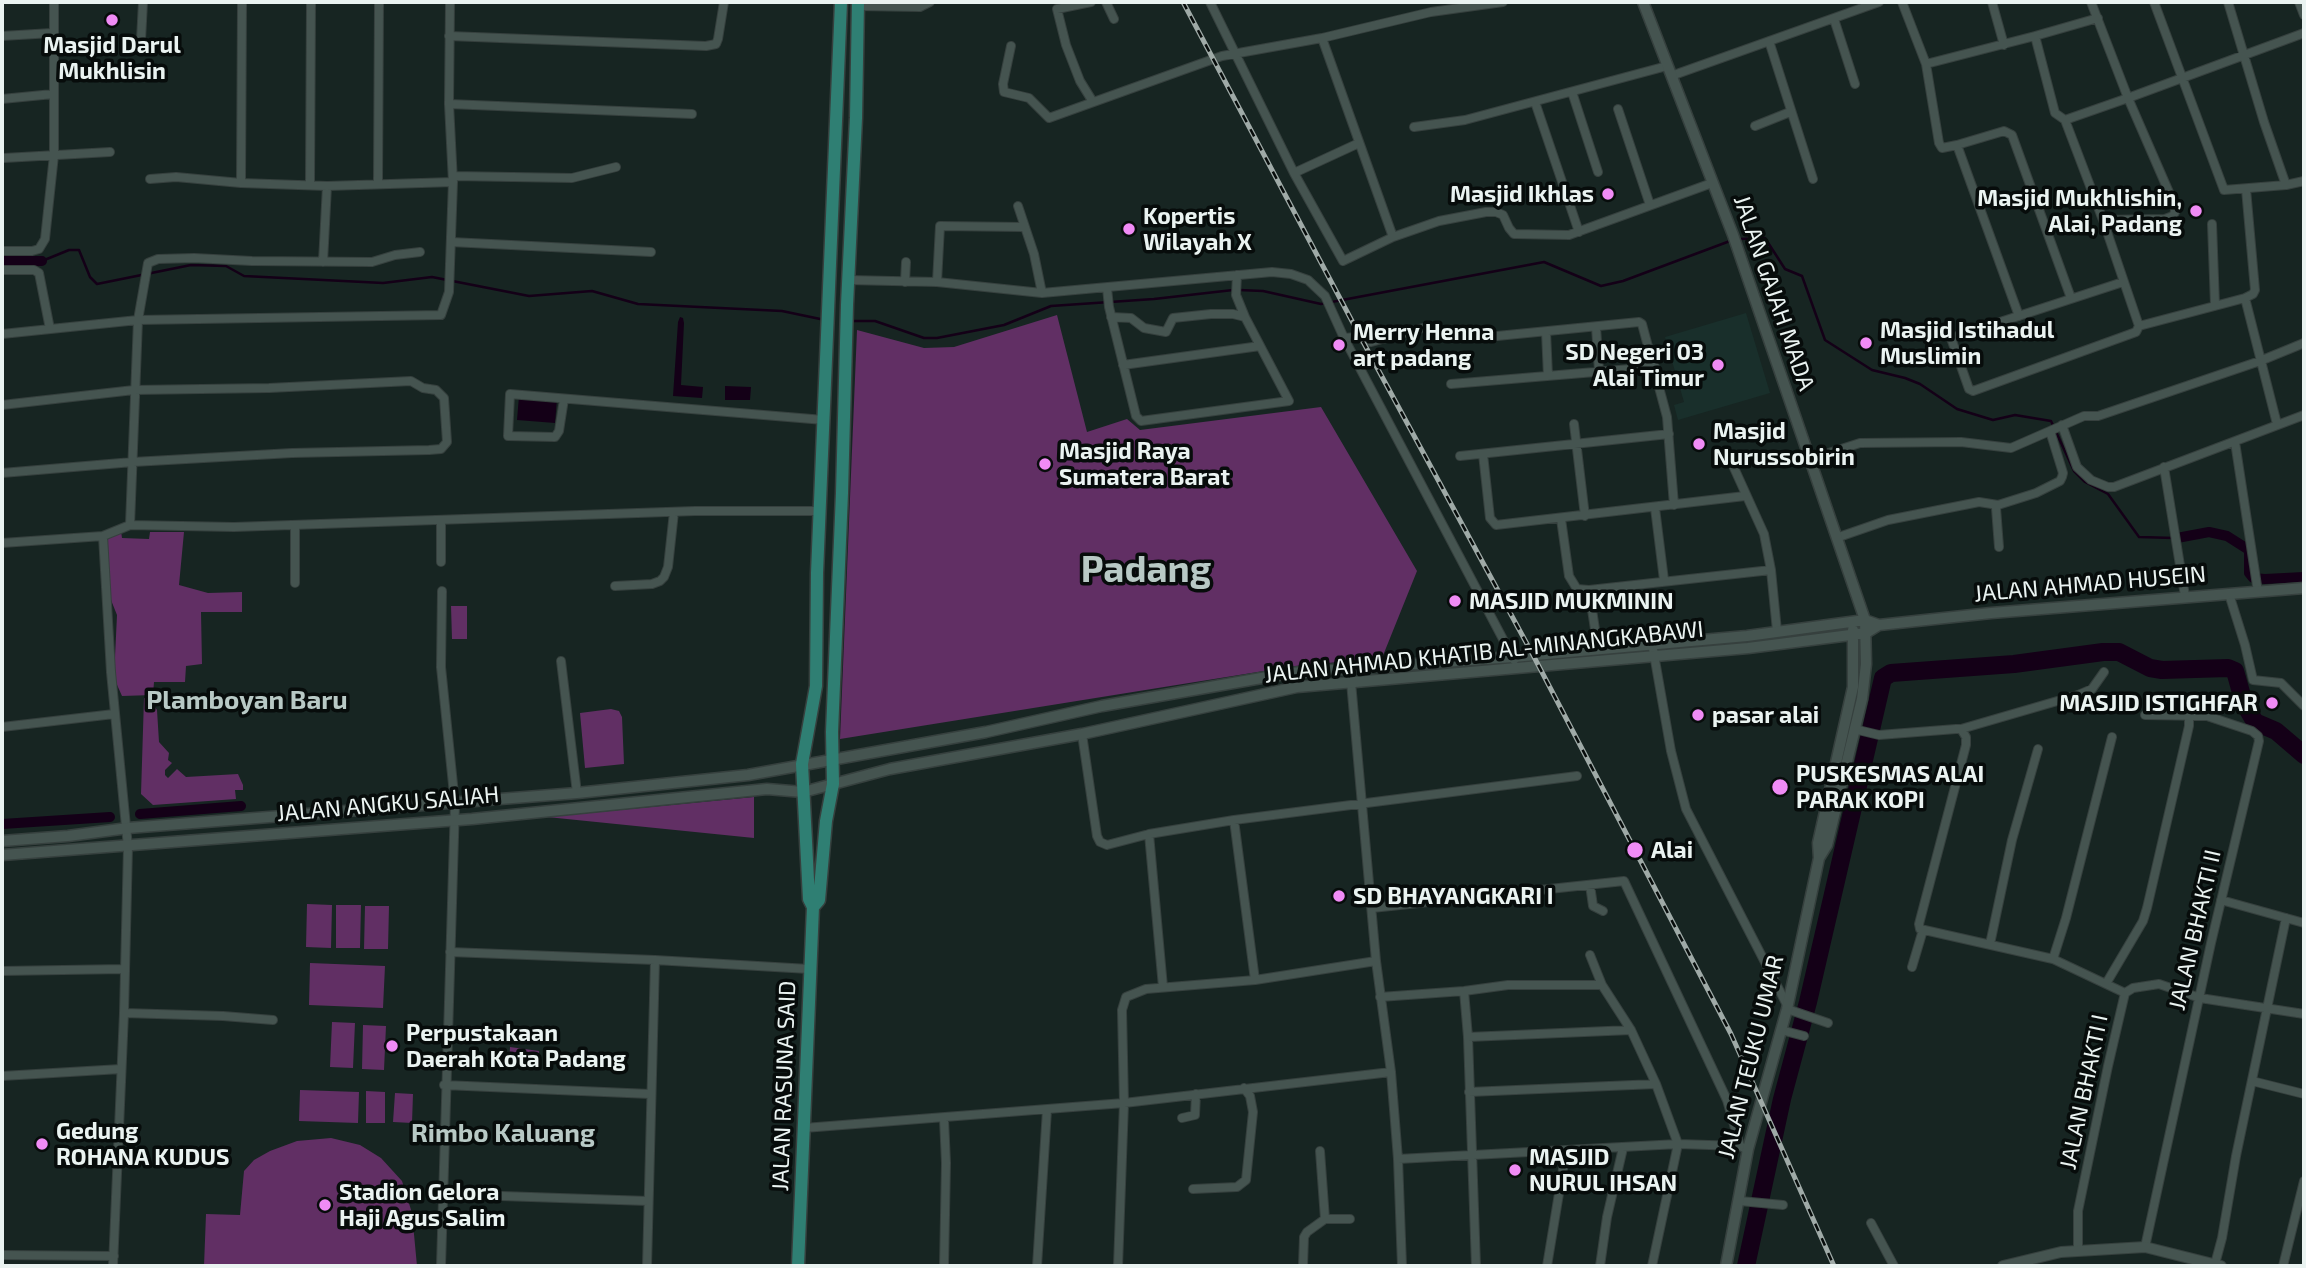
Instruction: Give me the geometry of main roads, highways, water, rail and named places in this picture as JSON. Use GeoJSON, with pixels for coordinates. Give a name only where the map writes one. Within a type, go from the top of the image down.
{"type":"FeatureCollection","features":[{"type":"Feature","properties":{"kind":"main road"},"geometry":{"type":"LineString","coordinates":[[841,2],[820,511],[816,686],[802,764],[808,899],[813,907],[819,900],[826,821],[833,784],[832,732],[858,4]]}},
{"type":"Feature","properties":{"kind":"main road","name":"JALAN GAJAH MADA"},"geometry":{"type":"LineString","coordinates":[[1643,2],[1733,235],[1864,620]]}},
{"type":"Feature","properties":{"kind":"main road"},"geometry":{"type":"LineString","coordinates":[[840,38],[857,38]]}},
{"type":"Feature","properties":{"kind":"main road","name":"JALAN AHMAD HUSEIN"},"geometry":{"type":"LineString","coordinates":[[1880,625],[2229,594],[2257,586],[2304,588]]}},
{"type":"Feature","properties":{"kind":"main road"},"geometry":{"type":"LineString","coordinates":[[1852,622],[1858,601]]}},
{"type":"Feature","properties":{"kind":"main road"},"geometry":{"type":"LineString","coordinates":[[1864,620],[1880,625]]}},
{"type":"Feature","properties":{"kind":"main road","name":"JALAN AHMAD KHATIB AL-MINANGKABAWI"},"geometry":{"type":"LineString","coordinates":[[803,792],[890,769],[1082,734],[1297,687],[1653,649],[1864,620]]}},
{"type":"Feature","properties":{"kind":"main road","name":"JALAN TEUKU UMAR"},"geometry":{"type":"LineString","coordinates":[[1819,858],[1827,845],[1858,730],[1863,691],[1866,633],[1864,620]]}},
{"type":"Feature","properties":{"kind":"main road","name":"JALAN TEUKU UMAR"},"geometry":{"type":"LineString","coordinates":[[1726,1266],[1744,1201],[1744,1148],[1785,1031],[1819,858],[1818,843],[1853,687],[1852,622]]}},
{"type":"Feature","properties":{"kind":"main road"},"geometry":{"type":"LineString","coordinates":[[1866,633],[1880,625]]}},
{"type":"Feature","properties":{"kind":"main road","name":"JALAN AHMAD KHATIB AL-MINANGKABAWI"},"geometry":{"type":"LineString","coordinates":[[802,764],[986,732],[1102,706],[1290,673],[1515,663],[1598,649],[1748,648],[1866,633]]}},
{"type":"Feature","properties":{"kind":"main road"},"geometry":{"type":"LineString","coordinates":[[1747,636],[1748,648]]}},
{"type":"Feature","properties":{"kind":"main road"},"geometry":{"type":"LineString","coordinates":[[1220,685],[1223,703]]}},
{"type":"Feature","properties":{"kind":"main road","name":"JALAN ANGKU SALIAH"},"geometry":{"type":"LineString","coordinates":[[2,841],[128,828],[577,793],[776,771],[802,764]]}},
{"type":"Feature","properties":{"kind":"main road","name":"JALAN ANGKU SALIAH"},"geometry":{"type":"LineString","coordinates":[[2,855],[454,820],[778,789],[803,792]]}},
{"type":"Feature","properties":{"kind":"main road","name":"JALAN RASUNA SAID"},"geometry":{"type":"LineString","coordinates":[[798,1266],[813,907]]}},
{"type":"Feature","properties":{"kind":"waterway"},"geometry":{"type":"LineString","coordinates":[[1740,239],[1765,238],[1785,269],[1802,276],[1825,340],[1872,370],[1920,384],[1957,409],[1993,420],[2015,415],[2051,421],[2074,471],[2085,482],[2108,494],[2139,537],[2174,538]]}},
{"type":"Feature","properties":{"kind":"waterway"},"geometry":{"type":"LineString","coordinates":[[1239,290],[1263,291],[1321,304],[1544,262],[1601,286],[1623,281],[1730,241]]}},
{"type":"Feature","properties":{"kind":"waterway"},"geometry":{"type":"LineString","coordinates":[[42,261],[69,250],[79,250],[90,277],[97,284],[191,265],[226,266],[244,276],[383,283],[432,277],[529,296],[592,291],[638,304],[782,311],[825,320]]}},
{"type":"Feature","properties":{"kind":"waterway"},"geometry":{"type":"LineString","coordinates":[[2,261],[42,261]]}},
{"type":"Feature","properties":{"kind":"waterway"},"geometry":{"type":"LineString","coordinates":[[852,321],[875,321],[924,338],[937,338],[1004,325],[1051,306],[1233,290]]}},
{"type":"Feature","properties":{"kind":"waterway"},"geometry":{"type":"LineString","coordinates":[[2177,538],[2209,532],[2227,536],[2249,550],[2249,573],[2253,578],[2304,577]]}},
{"type":"Feature","properties":{"kind":"waterway"},"geometry":{"type":"LineString","coordinates":[[1746,1266],[1782,1099],[1808,1002],[1883,678],[1891,673],[2014,664],[2103,652],[2119,652],[2150,668],[2162,670],[2228,668],[2235,671],[2244,703],[2255,722],[2276,731],[2304,755]]}},
{"type":"Feature","properties":{"kind":"waterway"},"geometry":{"type":"LineString","coordinates":[[140,814],[241,806]]}},
{"type":"Feature","properties":{"kind":"waterway"},"geometry":{"type":"LineString","coordinates":[[2,824],[110,817]]}},
{"type":"Feature","properties":{"kind":"railway"},"geometry":{"type":"LineString","coordinates":[[1183,2],[1533,655],[1731,1034],[1834,1266]]}},
{"type":"Feature","properties":{"kind":"place","name":"Masjid Darul Mukhlisin"},"geometry":{"type":"Point","coordinates":[112,20]}},
{"type":"Feature","properties":{"kind":"place","name":"Masjid Ikhlas"},"geometry":{"type":"Point","coordinates":[1608,194]}},
{"type":"Feature","properties":{"kind":"place","name":"Masjid Mukhlishin, Alai, Padang"},"geometry":{"type":"Point","coordinates":[2196,211]}},
{"type":"Feature","properties":{"kind":"place","name":"Kopertis Wilayah X"},"geometry":{"type":"Point","coordinates":[1129,229]}},
{"type":"Feature","properties":{"kind":"place","name":"Masjid Istihadul Muslimin"},"geometry":{"type":"Point","coordinates":[1866,343]}},
{"type":"Feature","properties":{"kind":"place","name":"Merry Henna art padang"},"geometry":{"type":"Point","coordinates":[1339,345]}},
{"type":"Feature","properties":{"kind":"place","name":"SD Negeri 03 Alai Timur"},"geometry":{"type":"Point","coordinates":[1718,365]}},
{"type":"Feature","properties":{"kind":"place","name":"Masjid Nurussobirin"},"geometry":{"type":"Point","coordinates":[1699,444]}},
{"type":"Feature","properties":{"kind":"place","name":"Masjid Raya Sumatera Barat"},"geometry":{"type":"Point","coordinates":[1045,464]}},
{"type":"Feature","properties":{"kind":"place","name":"MASJID MUKMININ"},"geometry":{"type":"Point","coordinates":[1455,601]}},
{"type":"Feature","properties":{"kind":"place","name":"MASJID ISTIGHFAR"},"geometry":{"type":"Point","coordinates":[2272,703]}},
{"type":"Feature","properties":{"kind":"place","name":"pasar alai"},"geometry":{"type":"Point","coordinates":[1698,715]}},
{"type":"Feature","properties":{"kind":"place","name":"PUSKESMAS ALAI PARAK KOPI"},"geometry":{"type":"Point","coordinates":[1780,787]}},
{"type":"Feature","properties":{"kind":"place","name":"Alai"},"geometry":{"type":"Point","coordinates":[1635,850]}},
{"type":"Feature","properties":{"kind":"place","name":"SD BHAYANGKARI I"},"geometry":{"type":"Point","coordinates":[1339,896]}},
{"type":"Feature","properties":{"kind":"place","name":"Perpustakaan Daerah Kota Padang"},"geometry":{"type":"Point","coordinates":[392,1046]}},
{"type":"Feature","properties":{"kind":"place","name":"Gedung ROHANA KUDUS"},"geometry":{"type":"Point","coordinates":[42,1144]}},
{"type":"Feature","properties":{"kind":"place","name":"MASJID NURUL IHSAN"},"geometry":{"type":"Point","coordinates":[1515,1170]}},
{"type":"Feature","properties":{"kind":"place","name":"Stadion Gelora Haji Agus Salim"},"geometry":{"type":"Point","coordinates":[325,1205]}},
{"type":"Feature","properties":{"kind":"district","name":"Padang"},"geometry":{"type":"Point","coordinates":[1146,570]}},
{"type":"Feature","properties":{"kind":"district","name":"Plamboyan Baru"},"geometry":{"type":"Point","coordinates":[247,700]}},
{"type":"Feature","properties":{"kind":"district","name":"Rimbo Kaluang"},"geometry":{"type":"Point","coordinates":[503,1133]}}]}
